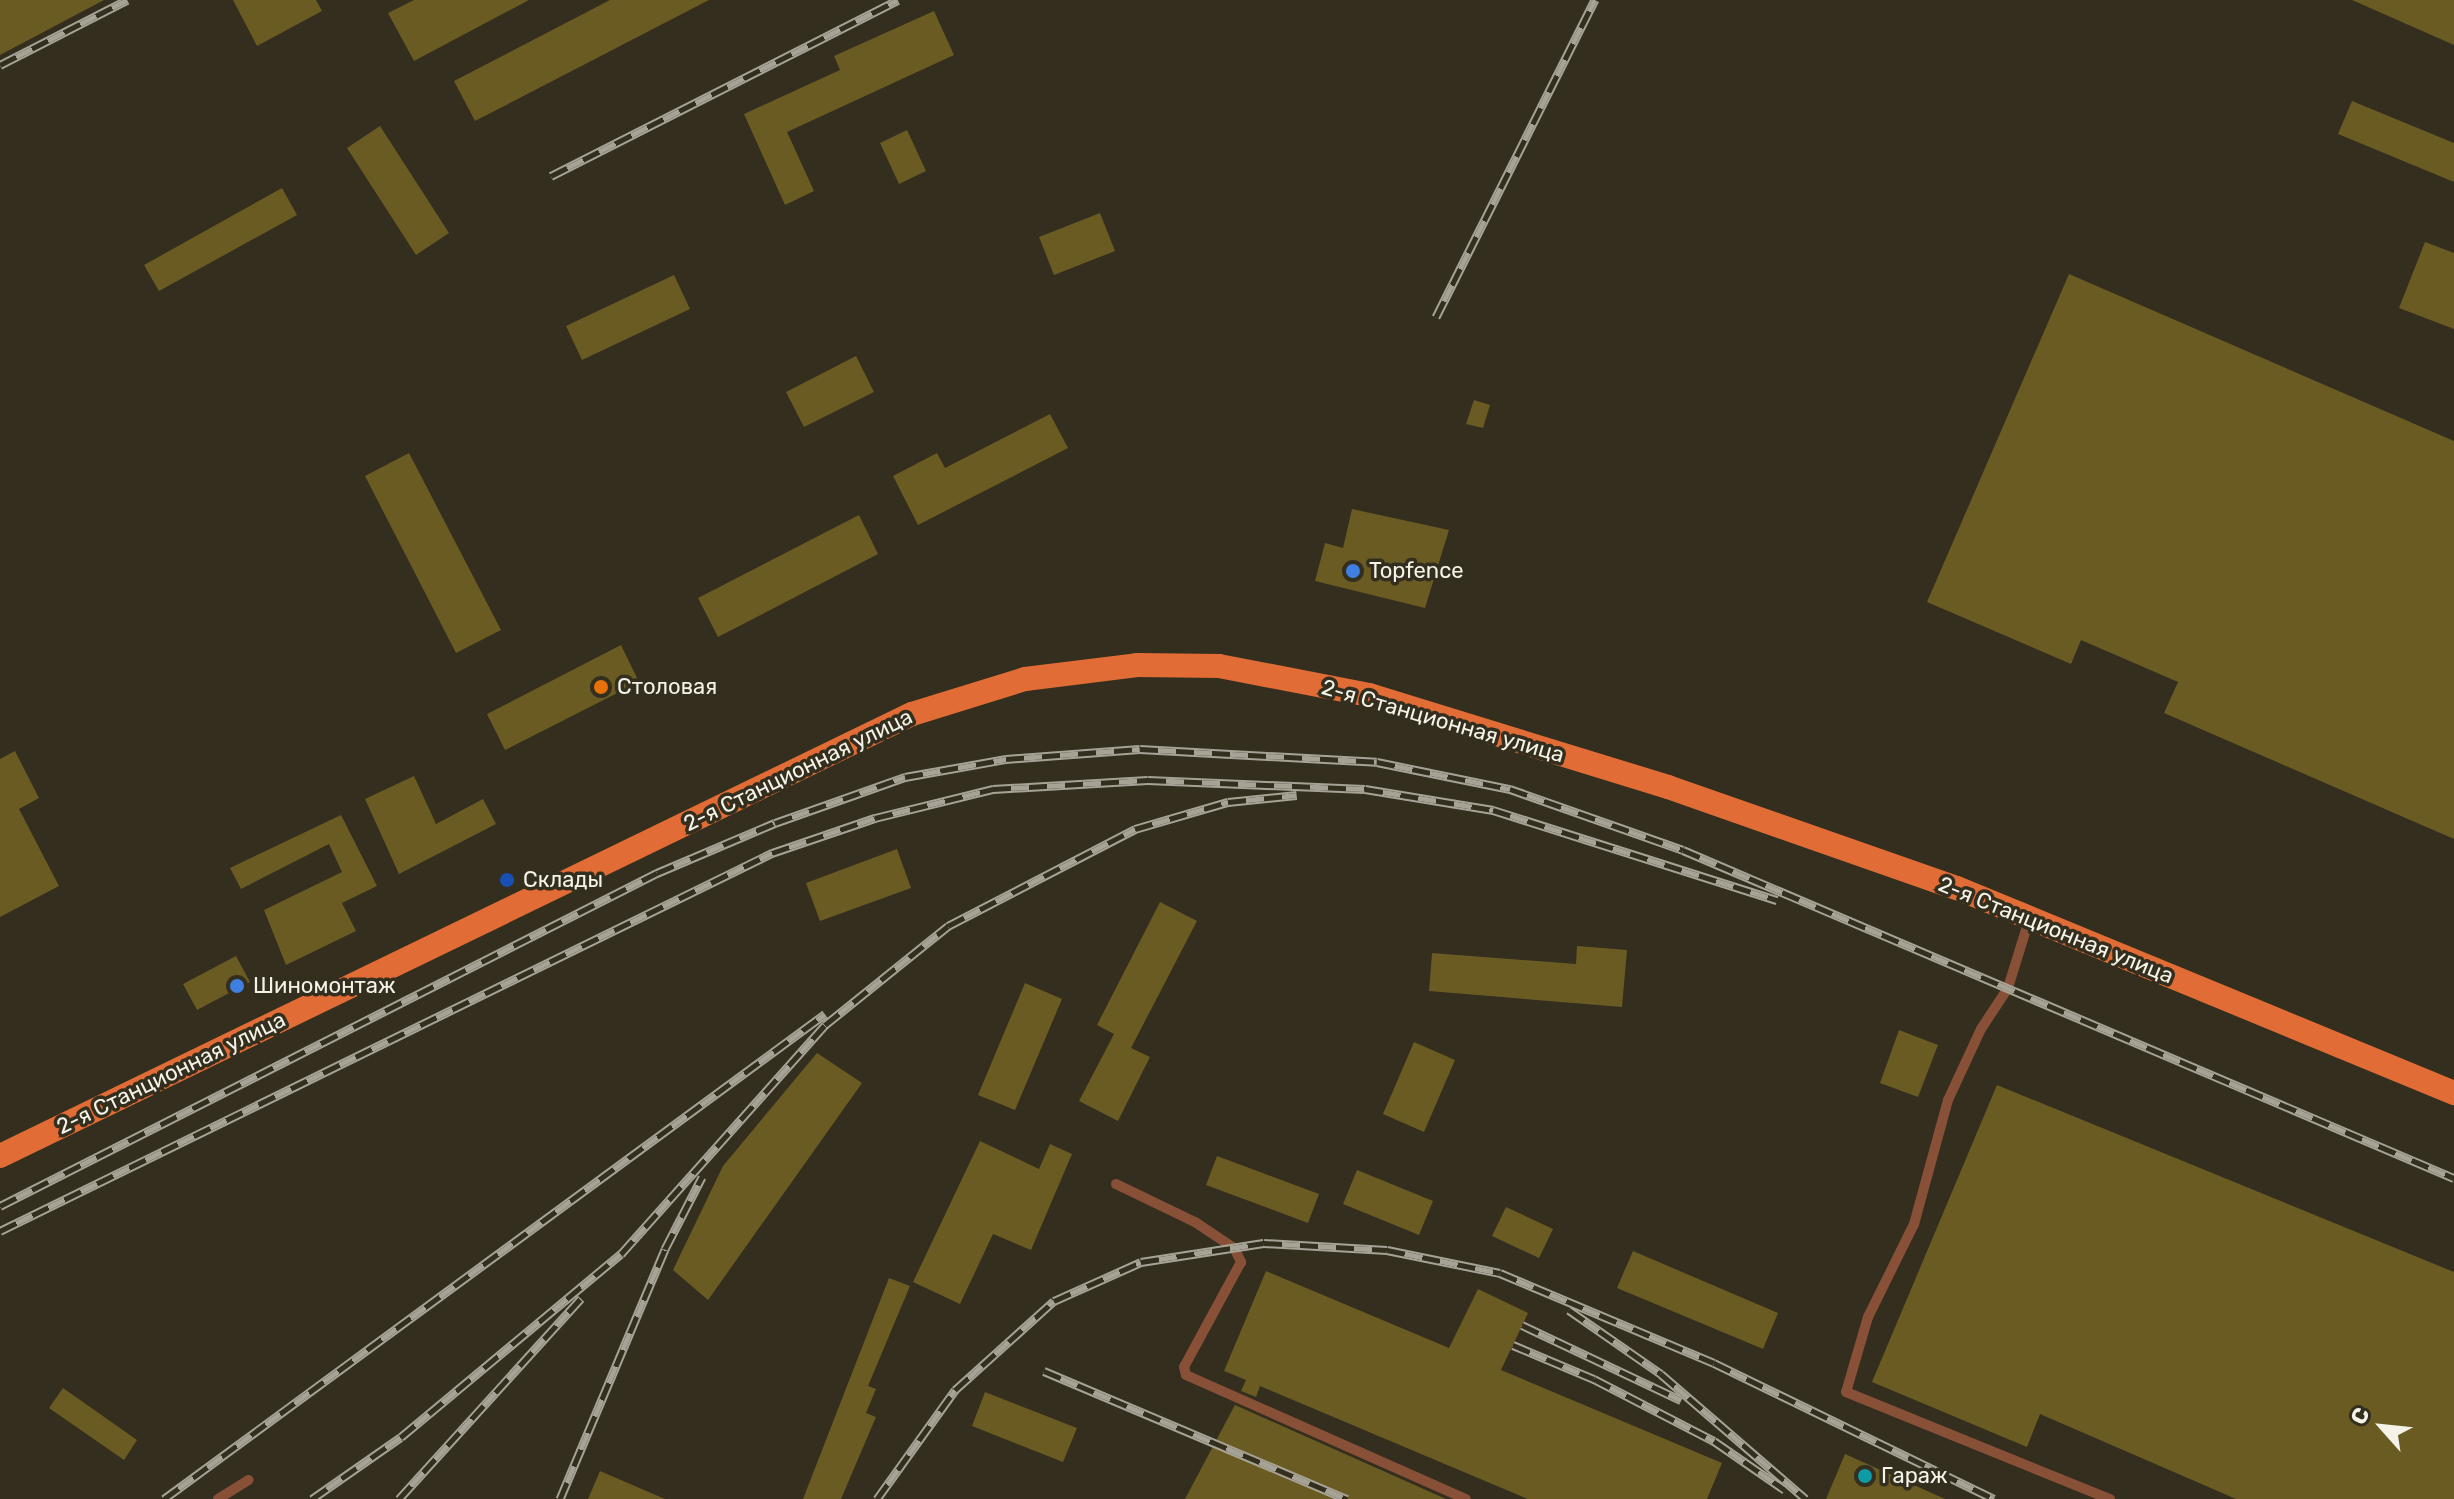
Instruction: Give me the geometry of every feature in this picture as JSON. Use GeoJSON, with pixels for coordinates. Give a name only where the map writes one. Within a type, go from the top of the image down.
{"type":"FeatureCollection","features":[{"type":"Feature","properties":{"kind":"main road","name":"2-я Станционная улица"},"geometry":{"type":"LineString","coordinates":[[0,1156],[912,714],[1025,679],[1080,669],[1219,666],[1369,695],[1668,787],[2029,918],[2454,1093]]}},
{"type":"Feature","properties":{"kind":"lane"},"geometry":{"type":"LineString","coordinates":[[2029,918],[2008,988],[1981,1029],[1948,1100],[1914,1224],[1868,1317],[1846,1392],[2110,1499]]}},
{"type":"Feature","properties":{"kind":"lane"},"geometry":{"type":"LineString","coordinates":[[1116,1184],[1195,1222],[1234,1248],[1241,1262],[1184,1367],[1186,1375],[1466,1499]]}},
{"type":"Feature","properties":{"kind":"lane"},"geometry":{"type":"LineString","coordinates":[[218,1499],[248,1480]]}},
{"type":"Feature","properties":{"kind":"building"},"geometry":{"type":"Polygon","coordinates":[[[0,0],[104,0],[0,55],[0,0]]]}},
{"type":"Feature","properties":{"kind":"building"},"geometry":{"type":"Polygon","coordinates":[[[233,0],[316,0],[322,11],[257,46],[233,0]]]}},
{"type":"Feature","properties":{"kind":"building"},"geometry":{"type":"Polygon","coordinates":[[[414,0],[529,0],[414,61],[388,13],[414,0]]]}},
{"type":"Feature","properties":{"kind":"building"},"geometry":{"type":"Polygon","coordinates":[[[610,0],[709,0],[475,121],[454,81],[610,0]]]}},
{"type":"Feature","properties":{"kind":"building"},"geometry":{"type":"Polygon","coordinates":[[[2352,0],[2454,0],[2454,45],[2352,0]]]}},
{"type":"Feature","properties":{"kind":"building"},"geometry":{"type":"Polygon","coordinates":[[[934,11],[954,55],[787,132],[814,191],[785,205],[744,114],[840,70],[834,56],[934,11]]]}},
{"type":"Feature","properties":{"kind":"building"},"geometry":{"type":"Polygon","coordinates":[[[2352,101],[2454,143],[2454,182],[2338,134],[2352,101]]]}},
{"type":"Feature","properties":{"kind":"building"},"geometry":{"type":"Polygon","coordinates":[[[380,126],[449,233],[416,255],[347,148],[380,126]]]}},
{"type":"Feature","properties":{"kind":"building"},"geometry":{"type":"Polygon","coordinates":[[[907,130],[926,171],[899,184],[880,143],[907,130]]]}},
{"type":"Feature","properties":{"kind":"building"},"geometry":{"type":"Polygon","coordinates":[[[282,188],[297,215],[159,291],[144,265],[282,188]]]}},
{"type":"Feature","properties":{"kind":"building"},"geometry":{"type":"Polygon","coordinates":[[[1100,213],[1115,251],[1054,275],[1039,237],[1100,213]]]}},
{"type":"Feature","properties":{"kind":"building"},"geometry":{"type":"Polygon","coordinates":[[[2425,242],[2454,253],[2454,329],[2399,308],[2425,242]]]}},
{"type":"Feature","properties":{"kind":"building"},"geometry":{"type":"Polygon","coordinates":[[[2069,274],[2454,441],[2454,839],[2164,713],[2178,682],[2081,640],[2071,664],[1927,602],[2069,274]]]}},
{"type":"Feature","properties":{"kind":"building"},"geometry":{"type":"Polygon","coordinates":[[[674,275],[690,309],[582,360],[566,326],[674,275]]]}},
{"type":"Feature","properties":{"kind":"building"},"geometry":{"type":"Polygon","coordinates":[[[856,356],[874,392],[804,427],[786,392],[856,356]]]}},
{"type":"Feature","properties":{"kind":"building"},"geometry":{"type":"Polygon","coordinates":[[[1474,400],[1490,405],[1483,428],[1466,424],[1474,400]]]}},
{"type":"Feature","properties":{"kind":"building"},"geometry":{"type":"Polygon","coordinates":[[[1050,414],[1068,448],[918,525],[893,476],[937,453],[945,468],[1050,414]]]}},
{"type":"Feature","properties":{"kind":"building"},"geometry":{"type":"Polygon","coordinates":[[[409,453],[501,630],[456,653],[365,476],[409,453]]]}},
{"type":"Feature","properties":{"kind":"building"},"geometry":{"type":"Polygon","coordinates":[[[1352,509],[1449,530],[1425,608],[1315,581],[1325,543],[1343,548],[1352,509]]]}},
{"type":"Feature","properties":{"kind":"building"},"geometry":{"type":"Polygon","coordinates":[[[859,515],[878,554],[718,637],[698,598],[859,515]]]}},
{"type":"Feature","properties":{"kind":"building"},"geometry":{"type":"Polygon","coordinates":[[[621,645],[639,682],[505,750],[487,714],[621,645]]]}},
{"type":"Feature","properties":{"kind":"building"},"geometry":{"type":"Polygon","coordinates":[[[15,751],[39,798],[19,809],[59,886],[0,917],[0,759],[15,751]]]}},
{"type":"Feature","properties":{"kind":"building"},"geometry":{"type":"Polygon","coordinates":[[[414,776],[436,824],[483,799],[496,824],[399,874],[365,799],[414,776]]]}},
{"type":"Feature","properties":{"kind":"building"},"geometry":{"type":"Polygon","coordinates":[[[341,815],[377,886],[342,903],[356,931],[286,965],[264,910],[342,872],[329,844],[241,889],[230,868],[341,815]]]}},
{"type":"Feature","properties":{"kind":"building"},"geometry":{"type":"Polygon","coordinates":[[[897,849],[911,888],[820,921],[806,883],[897,849]]]}},
{"type":"Feature","properties":{"kind":"building"},"geometry":{"type":"Polygon","coordinates":[[[1160,902],[1197,921],[1131,1048],[1150,1057],[1118,1121],[1079,1101],[1114,1034],[1097,1025],[1160,902]]]}},
{"type":"Feature","properties":{"kind":"building"},"geometry":{"type":"Polygon","coordinates":[[[1577,946],[1627,950],[1622,1007],[1429,991],[1432,953],[1576,964],[1577,946]]]}},
{"type":"Feature","properties":{"kind":"building"},"geometry":{"type":"Polygon","coordinates":[[[236,956],[250,982],[197,1010],[183,984],[236,956]]]}},
{"type":"Feature","properties":{"kind":"building"},"geometry":{"type":"Polygon","coordinates":[[[1025,983],[1062,999],[1015,1110],[978,1095],[1025,983]]]}},
{"type":"Feature","properties":{"kind":"building"},"geometry":{"type":"Polygon","coordinates":[[[1899,1030],[1938,1045],[1918,1097],[1880,1083],[1899,1030]]]}},
{"type":"Feature","properties":{"kind":"building"},"geometry":{"type":"Polygon","coordinates":[[[1414,1042],[1455,1060],[1424,1132],[1383,1114],[1414,1042]]]}},
{"type":"Feature","properties":{"kind":"building"},"geometry":{"type":"Polygon","coordinates":[[[817,1053],[862,1083],[708,1300],[673,1270],[723,1166],[817,1053]]]}},
{"type":"Feature","properties":{"kind":"building"},"geometry":{"type":"Polygon","coordinates":[[[1997,1085],[2454,1272],[2454,1499],[2236,1499],[2040,1414],[2027,1447],[1872,1382],[1997,1085]]]}},
{"type":"Feature","properties":{"kind":"building"},"geometry":{"type":"Polygon","coordinates":[[[980,1141],[1039,1169],[1050,1144],[1072,1154],[1031,1250],[993,1234],[960,1304],[913,1282],[980,1141]]]}},
{"type":"Feature","properties":{"kind":"building"},"geometry":{"type":"Polygon","coordinates":[[[1217,1156],[1319,1194],[1308,1223],[1206,1185],[1217,1156]]]}},
{"type":"Feature","properties":{"kind":"building"},"geometry":{"type":"Polygon","coordinates":[[[1357,1170],[1433,1201],[1419,1235],[1343,1204],[1357,1170]]]}},
{"type":"Feature","properties":{"kind":"building"},"geometry":{"type":"Polygon","coordinates":[[[1506,1207],[1553,1229],[1539,1258],[1492,1236],[1506,1207]]]}},
{"type":"Feature","properties":{"kind":"building"},"geometry":{"type":"Polygon","coordinates":[[[1633,1251],[1778,1313],[1763,1349],[1617,1288],[1633,1251]]]}},
{"type":"Feature","properties":{"kind":"building"},"geometry":{"type":"Polygon","coordinates":[[[1266,1271],[1449,1348],[1478,1289],[1528,1313],[1501,1370],[1722,1463],[1707,1499],[1528,1499],[1260,1386],[1256,1397],[1241,1391],[1246,1380],[1224,1371],[1266,1271]]]}},
{"type":"Feature","properties":{"kind":"building"},"geometry":{"type":"Polygon","coordinates":[[[889,1278],[910,1286],[868,1386],[876,1389],[866,1413],[876,1417],[841,1499],[803,1499],[889,1278]]]}},
{"type":"Feature","properties":{"kind":"building"},"geometry":{"type":"Polygon","coordinates":[[[63,1388],[137,1440],[124,1460],[49,1408],[63,1388]]]}},
{"type":"Feature","properties":{"kind":"building"},"geometry":{"type":"Polygon","coordinates":[[[985,1392],[1077,1428],[1063,1462],[972,1426],[985,1392]]]}},
{"type":"Feature","properties":{"kind":"building"},"geometry":{"type":"Polygon","coordinates":[[[1235,1405],[1446,1499],[1185,1499],[1235,1405]]]}},
{"type":"Feature","properties":{"kind":"building","name":"Гараж"},"geometry":{"type":"Polygon","coordinates":[[[1845,1454],[1945,1499],[1826,1499],[1845,1454]]]}},
{"type":"Feature","properties":{"kind":"building"},"geometry":{"type":"Polygon","coordinates":[[[600,1471],[665,1499],[588,1499],[600,1471]]]}},
{"type":"Feature","properties":{"kind":"railway"},"geometry":{"type":"LineString","coordinates":[[0,65],[127,0]]}},
{"type":"Feature","properties":{"kind":"railway"},"geometry":{"type":"LineString","coordinates":[[551,176],[898,0]]}},
{"type":"Feature","properties":{"kind":"railway"},"geometry":{"type":"LineString","coordinates":[[1436,317],[1595,0]]}},
{"type":"Feature","properties":{"kind":"railway"},"geometry":{"type":"LineString","coordinates":[[0,1206],[657,873],[775,823],[905,777],[1006,759],[1140,749],[1377,762],[1510,789],[1683,850],[2454,1178]]}},
{"type":"Feature","properties":{"kind":"railway"},"geometry":{"type":"LineString","coordinates":[[0,1231],[772,853],[875,818],[993,789],[1148,780],[1365,789],[1493,810],[1777,900]]}},
{"type":"Feature","properties":{"kind":"railway"},"geometry":{"type":"LineString","coordinates":[[312,1499],[401,1437],[621,1254],[825,1025],[948,926],[1135,829],[1228,802],[1297,795]]}},
{"type":"Feature","properties":{"kind":"railway"},"geometry":{"type":"LineString","coordinates":[[164,1499],[825,1014]]}},
{"type":"Feature","properties":{"kind":"railway"},"geometry":{"type":"LineString","coordinates":[[560,1499],[665,1249],[702,1177]]}},
{"type":"Feature","properties":{"kind":"railway"},"geometry":{"type":"LineString","coordinates":[[877,1499],[955,1390],[1054,1301],[1141,1262],[1264,1243],[1387,1250],[1500,1273],[1714,1363],[1994,1499]]}},
{"type":"Feature","properties":{"kind":"railway"},"geometry":{"type":"LineString","coordinates":[[399,1499],[581,1298]]}},
{"type":"Feature","properties":{"kind":"railway"},"geometry":{"type":"LineString","coordinates":[[1569,1310],[1661,1374],[1806,1499]]}},
{"type":"Feature","properties":{"kind":"railway"},"geometry":{"type":"LineString","coordinates":[[1522,1325],[1681,1400]]}},
{"type":"Feature","properties":{"kind":"railway"},"geometry":{"type":"LineString","coordinates":[[1513,1345],[1594,1379],[1714,1441],[1785,1490]]}},
{"type":"Feature","properties":{"kind":"railway"},"geometry":{"type":"LineString","coordinates":[[1044,1371],[1347,1499]]}},
{"type":"Feature","properties":{"kind":"place","name":"Topfence"},"geometry":{"type":"Point","coordinates":[1353,571]}},
{"type":"Feature","properties":{"kind":"place","name":"Столовая"},"geometry":{"type":"Point","coordinates":[601,687]}},
{"type":"Feature","properties":{"kind":"place","name":"Склады"},"geometry":{"type":"Point","coordinates":[507,880]}},
{"type":"Feature","properties":{"kind":"place","name":"Шиномонтаж"},"geometry":{"type":"Point","coordinates":[237,986]}},
{"type":"Feature","properties":{"kind":"place","name":"Гараж"},"geometry":{"type":"Point","coordinates":[1865,1476]}}]}
